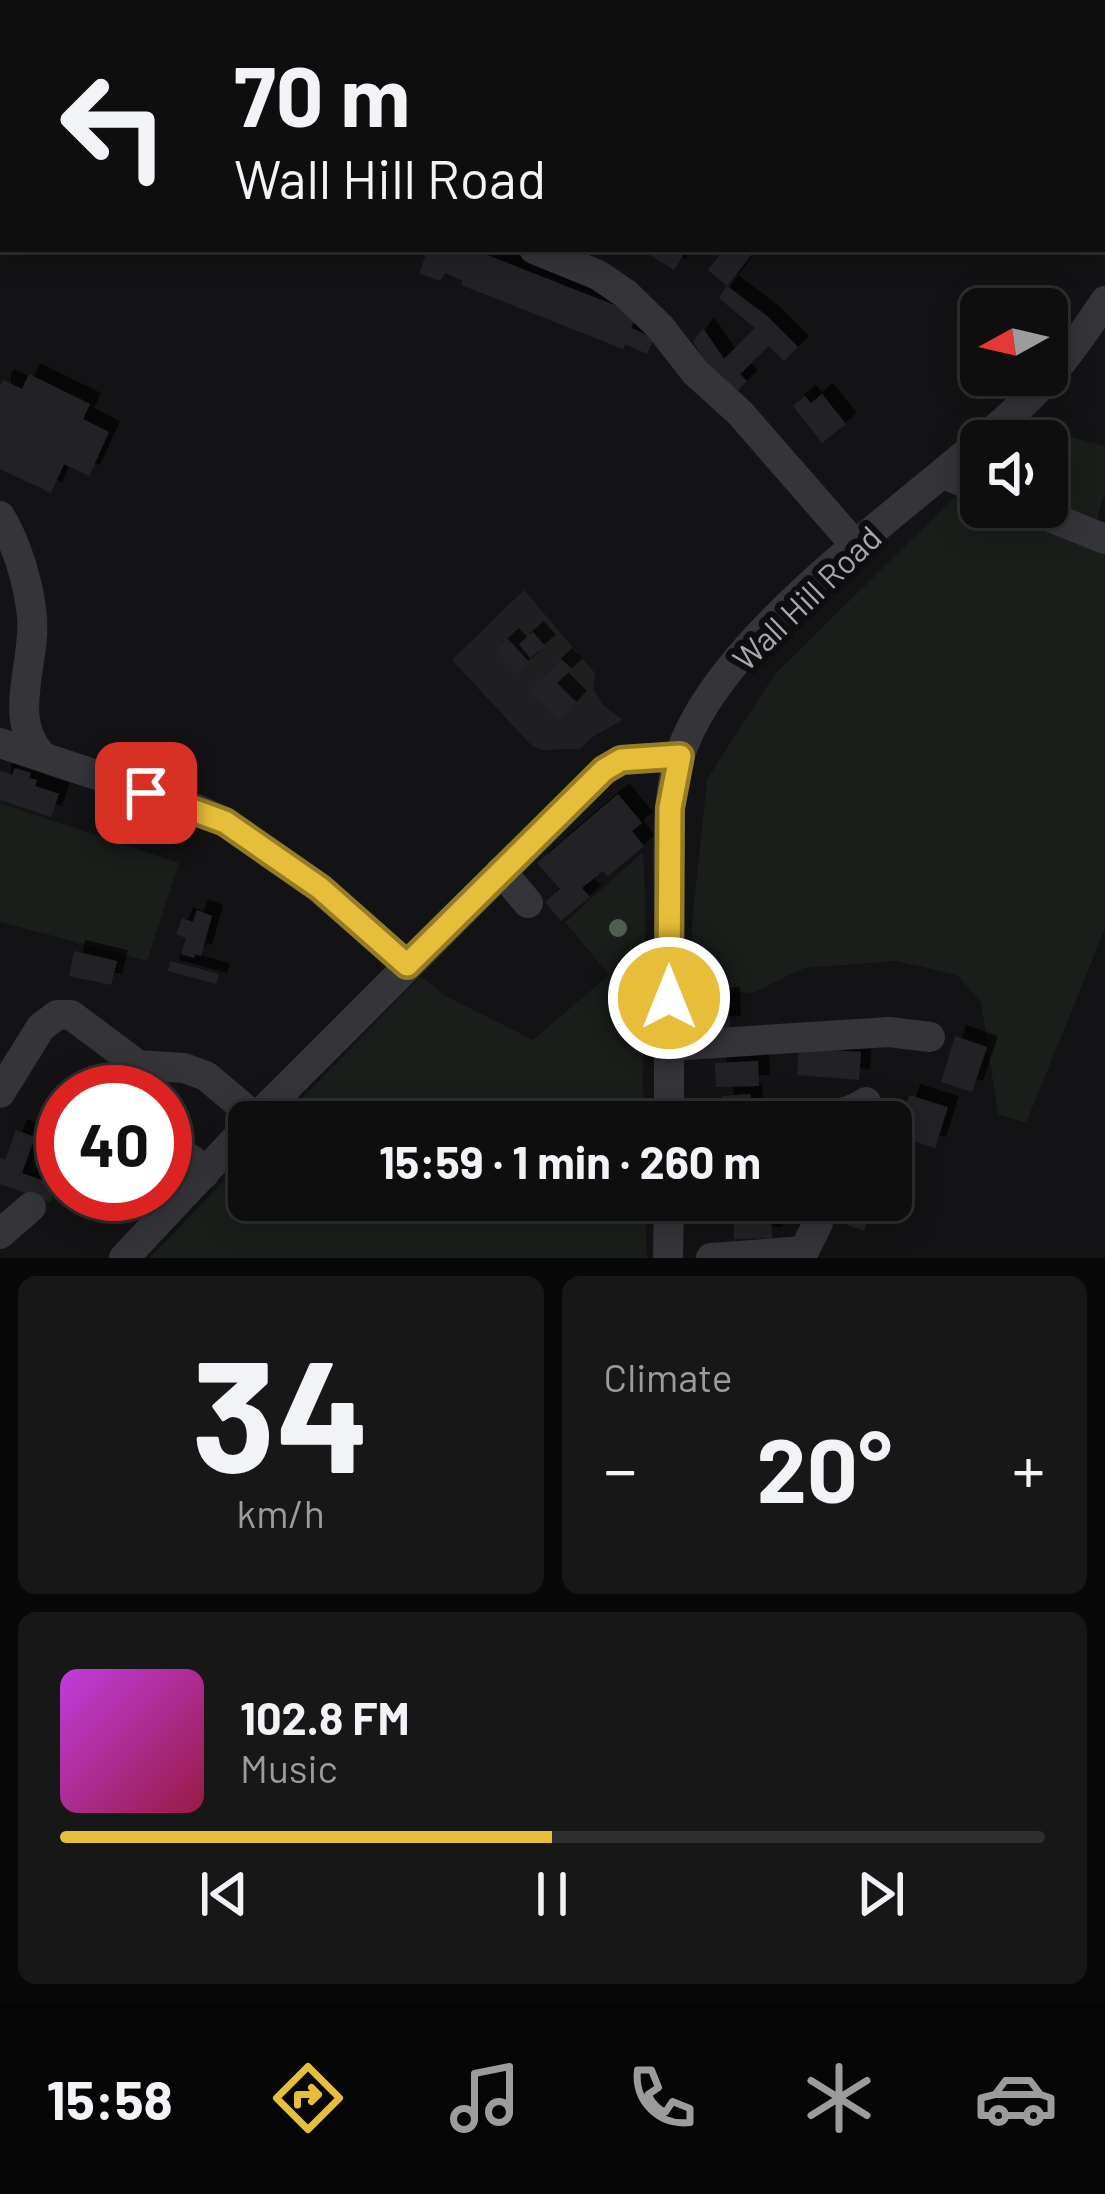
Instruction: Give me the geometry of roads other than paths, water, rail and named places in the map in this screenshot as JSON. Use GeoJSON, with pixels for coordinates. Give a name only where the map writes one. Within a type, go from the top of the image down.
{"type":"FeatureCollection","features":[{"type":"Feature","properties":{"kind":"street"},"geometry":{"type":"LineString","coordinates":[[541,252],[598,275],[626,294],[660,327],[695,372],[740,413],[856,546]]}},
{"type":"Feature","properties":{"kind":"street","name":"Wall Hill Road"},"geometry":{"type":"LineString","coordinates":[[669,1101],[670,808],[680,756],[708,700],[747,649],[856,546],[1033,394],[1075,347],[1105,301]]}},
{"type":"Feature","properties":{"kind":"street"},"geometry":{"type":"LineString","coordinates":[[943,474],[960,481]]}},
{"type":"Feature","properties":{"kind":"street"},"geometry":{"type":"LineString","coordinates":[[0,516],[23,576],[32,618],[23,715],[26,734],[43,756]]}},
{"type":"Feature","properties":{"kind":"street"},"geometry":{"type":"LineString","coordinates":[[1068,524],[1105,539]]}},
{"type":"Feature","properties":{"kind":"street"},"geometry":{"type":"LineString","coordinates":[[0,743],[225,822],[320,888],[407,965]]}},
{"type":"Feature","properties":{"kind":"street"},"geometry":{"type":"LineString","coordinates":[[273,1101],[604,770],[621,760],[680,756]]}},
{"type":"Feature","properties":{"kind":"street"},"geometry":{"type":"LineString","coordinates":[[501,871],[528,903]]}},
{"type":"Feature","properties":{"kind":"street"},"geometry":{"type":"LineString","coordinates":[[0,1093],[41,1027],[58,1015],[71,1015],[138,1065],[184,1068],[206,1076],[231,1101]]}},
{"type":"Feature","properties":{"kind":"street"},"geometry":{"type":"LineString","coordinates":[[669,1046],[889,1032],[930,1037]]}},
{"type":"Feature","properties":{"kind":"street"},"geometry":{"type":"LineString","coordinates":[[124,1258],[228,1148]]}},
{"type":"Feature","properties":{"kind":"street"},"geometry":{"type":"LineString","coordinates":[[192,1160],[204,1174]]}},
{"type":"Feature","properties":{"kind":"street"},"geometry":{"type":"LineString","coordinates":[[0,1234],[32,1207]]}},
{"type":"Feature","properties":{"kind":"street"},"geometry":{"type":"LineString","coordinates":[[668,1258],[669,1221]]}},
{"type":"Feature","properties":{"kind":"street"},"geometry":{"type":"LineString","coordinates":[[711,1258],[804,1251],[818,1223]]}}]}
